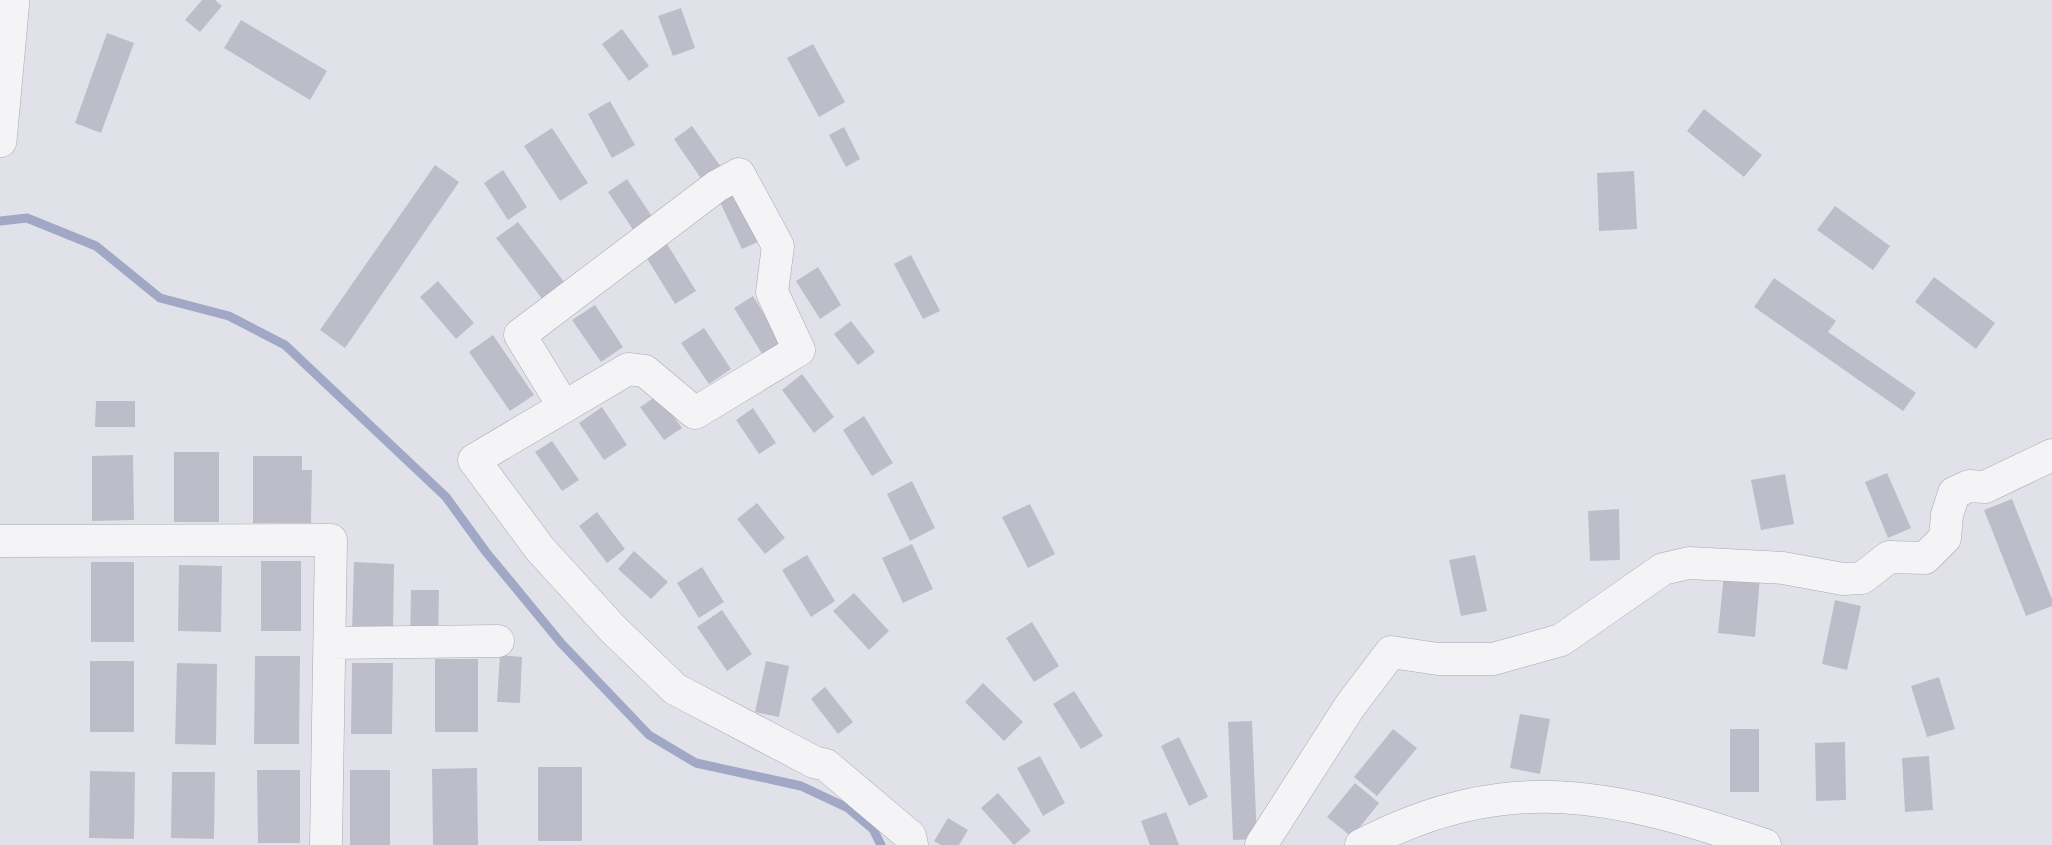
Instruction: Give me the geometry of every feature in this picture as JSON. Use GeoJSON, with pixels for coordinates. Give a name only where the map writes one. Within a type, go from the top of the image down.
{"type":"FeatureCollection","features":[{"type":"Feature","properties":{"kind":"street"},"geometry":{"type":"LineString","coordinates":[[0,141],[13,0]]}},
{"type":"Feature","properties":{"kind":"street"},"geometry":{"type":"LineString","coordinates":[[564,407],[520,335],[717,186],[739,174],[778,246],[772,292],[799,350],[695,413],[645,371],[628,369],[564,407],[474,460],[540,549],[612,628],[675,689],[814,762],[826,765],[910,836],[912,845]]}},
{"type":"Feature","properties":{"kind":"street"},"geometry":{"type":"LineString","coordinates":[[1261,845],[1350,706],[1391,651],[1438,659],[1493,659],[1561,640],[1662,569],[1689,563],[1783,567],[1843,579],[1862,578],[1889,557],[1925,558],[1945,538],[1947,515],[1954,493],[1969,486],[1985,488],[2052,455]]}},
{"type":"Feature","properties":{"kind":"street"},"geometry":{"type":"LineString","coordinates":[[0,541],[331,540],[326,845]]}},
{"type":"Feature","properties":{"kind":"street"},"geometry":{"type":"LineString","coordinates":[[330,643],[498,641]]}},
{"type":"Feature","properties":{"kind":"street"},"geometry":{"type":"LineString","coordinates":[[1360,845],[1441,810],[1505,797],[1586,797],[1679,816],[1765,845]]}},
{"type":"Feature","properties":{"kind":"building"},"geometry":{"type":"Polygon","coordinates":[[[202,0],[215,0],[222,6],[200,32],[185,20],[202,0]]]}},
{"type":"Feature","properties":{"kind":"building"},"geometry":{"type":"Polygon","coordinates":[[[681,8],[695,48],[673,56],[658,16],[681,8]]]}},
{"type":"Feature","properties":{"kind":"building"},"geometry":{"type":"Polygon","coordinates":[[[241,20],[327,71],[310,100],[224,48],[241,20]]]}},
{"type":"Feature","properties":{"kind":"building"},"geometry":{"type":"Polygon","coordinates":[[[622,29],[649,66],[629,81],[602,44],[622,29]]]}},
{"type":"Feature","properties":{"kind":"building"},"geometry":{"type":"Polygon","coordinates":[[[107,33],[134,43],[101,133],[75,123],[107,33]]]}},
{"type":"Feature","properties":{"kind":"building"},"geometry":{"type":"Polygon","coordinates":[[[813,44],[845,102],[819,117],[787,58],[813,44]]]}},
{"type":"Feature","properties":{"kind":"building"},"geometry":{"type":"Polygon","coordinates":[[[610,101],[635,145],[612,158],[588,114],[610,101]]]}},
{"type":"Feature","properties":{"kind":"building"},"geometry":{"type":"Polygon","coordinates":[[[1704,109],[1762,155],[1744,177],[1687,131],[1704,109]]]}},
{"type":"Feature","properties":{"kind":"building"},"geometry":{"type":"Polygon","coordinates":[[[692,126],[721,167],[702,180],[674,139],[692,126]]]}},
{"type":"Feature","properties":{"kind":"building"},"geometry":{"type":"Polygon","coordinates":[[[844,127],[860,159],[846,167],[829,135],[844,127]]]}},
{"type":"Feature","properties":{"kind":"building"},"geometry":{"type":"Polygon","coordinates":[[[552,128],[588,183],[560,201],[524,146],[552,128]]]}},
{"type":"Feature","properties":{"kind":"building"},"geometry":{"type":"Polygon","coordinates":[[[435,165],[459,182],[345,348],[320,330],[435,165]]]}},
{"type":"Feature","properties":{"kind":"building"},"geometry":{"type":"Polygon","coordinates":[[[503,170],[527,207],[508,220],[484,183],[503,170]]]}},
{"type":"Feature","properties":{"kind":"building"},"geometry":{"type":"Polygon","coordinates":[[[1634,171],[1637,229],[1599,231],[1597,173],[1634,171]]]}},
{"type":"Feature","properties":{"kind":"building"},"geometry":{"type":"Polygon","coordinates":[[[627,179],[657,224],[638,237],[608,192],[627,179]]]}},
{"type":"Feature","properties":{"kind":"building"},"geometry":{"type":"Polygon","coordinates":[[[737,194],[760,241],[742,249],[720,202],[737,194]]]}},
{"type":"Feature","properties":{"kind":"building"},"geometry":{"type":"Polygon","coordinates":[[[1835,206],[1890,246],[1873,270],[1817,230],[1835,206]]]}},
{"type":"Feature","properties":{"kind":"building"},"geometry":{"type":"Polygon","coordinates":[[[518,222],[565,283],[543,300],[496,238],[518,222]]]}},
{"type":"Feature","properties":{"kind":"building"},"geometry":{"type":"Polygon","coordinates":[[[664,239],[696,291],[675,304],[643,252],[664,239]]]}},
{"type":"Feature","properties":{"kind":"building"},"geometry":{"type":"Polygon","coordinates":[[[911,255],[940,311],[923,319],[894,264],[911,255]]]}},
{"type":"Feature","properties":{"kind":"building"},"geometry":{"type":"Polygon","coordinates":[[[818,267],[841,305],[820,319],[796,281],[818,267]]]}},
{"type":"Feature","properties":{"kind":"building"},"geometry":{"type":"Polygon","coordinates":[[[1934,277],[1995,323],[1976,349],[1915,302],[1934,277]]]}},
{"type":"Feature","properties":{"kind":"building"},"geometry":{"type":"Polygon","coordinates":[[[1774,278],[1836,321],[1828,332],[1916,393],[1903,411],[1754,307],[1774,278]]]}},
{"type":"Feature","properties":{"kind":"building"},"geometry":{"type":"Polygon","coordinates":[[[438,281],[474,323],[456,339],[420,297],[438,281]]]}},
{"type":"Feature","properties":{"kind":"building"},"geometry":{"type":"Polygon","coordinates":[[[753,296],[786,350],[767,362],[734,308],[753,296]]]}},
{"type":"Feature","properties":{"kind":"building"},"geometry":{"type":"Polygon","coordinates":[[[595,305],[623,347],[601,362],[572,320],[595,305]]]}},
{"type":"Feature","properties":{"kind":"building"},"geometry":{"type":"Polygon","coordinates":[[[851,321],[875,352],[858,365],[834,334],[851,321]]]}},
{"type":"Feature","properties":{"kind":"building"},"geometry":{"type":"Polygon","coordinates":[[[704,328],[731,369],[709,384],[681,343],[704,328]]]}},
{"type":"Feature","properties":{"kind":"building"},"geometry":{"type":"Polygon","coordinates":[[[493,335],[534,395],[510,411],[469,352],[493,335]]]}},
{"type":"Feature","properties":{"kind":"building"},"geometry":{"type":"Polygon","coordinates":[[[802,374],[834,417],[814,433],[782,390],[802,374]]]}},
{"type":"Feature","properties":{"kind":"building"},"geometry":{"type":"Polygon","coordinates":[[[658,395],[682,428],[664,440],[640,407],[658,395]]]}},
{"type":"Feature","properties":{"kind":"building"},"geometry":{"type":"Polygon","coordinates":[[[96,401],[135,401],[135,427],[95,427],[96,401]]]}},
{"type":"Feature","properties":{"kind":"building"},"geometry":{"type":"Polygon","coordinates":[[[602,407],[627,445],[604,460],[579,423],[602,407]]]}},
{"type":"Feature","properties":{"kind":"building"},"geometry":{"type":"Polygon","coordinates":[[[753,408],[776,443],[759,454],[736,420],[753,408]]]}},
{"type":"Feature","properties":{"kind":"building"},"geometry":{"type":"Polygon","coordinates":[[[864,416],[893,463],[872,476],[843,430],[864,416]]]}},
{"type":"Feature","properties":{"kind":"building"},"geometry":{"type":"Polygon","coordinates":[[[552,441],[579,480],[562,491],[535,452],[552,441]]]}},
{"type":"Feature","properties":{"kind":"building"},"geometry":{"type":"Polygon","coordinates":[[[174,452],[219,452],[219,522],[174,522],[174,452]]]}},
{"type":"Feature","properties":{"kind":"building"},"geometry":{"type":"Polygon","coordinates":[[[133,455],[134,520],[92,521],[92,456],[133,455]]]}},
{"type":"Feature","properties":{"kind":"building"},"geometry":{"type":"Polygon","coordinates":[[[253,456],[302,456],[302,470],[312,470],[311,523],[253,523],[253,456]]]}},
{"type":"Feature","properties":{"kind":"building"},"geometry":{"type":"Polygon","coordinates":[[[1887,473],[1911,528],[1888,538],[1865,482],[1887,473]]]}},
{"type":"Feature","properties":{"kind":"building"},"geometry":{"type":"Polygon","coordinates":[[[1785,474],[1794,524],[1761,530],[1751,480],[1785,474]]]}},
{"type":"Feature","properties":{"kind":"building"},"geometry":{"type":"Polygon","coordinates":[[[912,481],[935,528],[910,541],[887,494],[912,481]]]}},
{"type":"Feature","properties":{"kind":"building"},"geometry":{"type":"Polygon","coordinates":[[[2012,499],[2052,599],[2052,606],[2026,616],[1984,510],[2012,499]]]}},
{"type":"Feature","properties":{"kind":"building"},"geometry":{"type":"Polygon","coordinates":[[[757,503],[785,538],[765,554],[737,519],[757,503]]]}},
{"type":"Feature","properties":{"kind":"building"},"geometry":{"type":"Polygon","coordinates":[[[1030,504],[1055,554],[1028,568],[1002,517],[1030,504]]]}},
{"type":"Feature","properties":{"kind":"building"},"geometry":{"type":"Polygon","coordinates":[[[1619,509],[1620,560],[1590,561],[1588,511],[1619,509]]]}},
{"type":"Feature","properties":{"kind":"building"},"geometry":{"type":"Polygon","coordinates":[[[597,512],[625,549],[607,563],[579,526],[597,512]]]}},
{"type":"Feature","properties":{"kind":"building"},"geometry":{"type":"Polygon","coordinates":[[[912,544],[933,589],[903,603],[882,558],[912,544]]]}},
{"type":"Feature","properties":{"kind":"building"},"geometry":{"type":"Polygon","coordinates":[[[634,551],[668,582],[651,599],[618,569],[634,551]]]}},
{"type":"Feature","properties":{"kind":"building"},"geometry":{"type":"Polygon","coordinates":[[[807,555],[835,601],[811,617],[782,570],[807,555]]]}},
{"type":"Feature","properties":{"kind":"building"},"geometry":{"type":"Polygon","coordinates":[[[1475,555],[1487,611],[1461,616],[1449,560],[1475,555]]]}},
{"type":"Feature","properties":{"kind":"building"},"geometry":{"type":"Polygon","coordinates":[[[261,561],[301,561],[301,631],[261,631],[261,561]]]}},
{"type":"Feature","properties":{"kind":"building"},"geometry":{"type":"Polygon","coordinates":[[[91,562],[134,562],[134,642],[91,642],[91,562]]]}},
{"type":"Feature","properties":{"kind":"building"},"geometry":{"type":"Polygon","coordinates":[[[354,562],[394,564],[393,631],[352,630],[354,562]]]}},
{"type":"Feature","properties":{"kind":"building"},"geometry":{"type":"Polygon","coordinates":[[[179,565],[222,566],[221,632],[178,631],[179,565]]]}},
{"type":"Feature","properties":{"kind":"building"},"geometry":{"type":"Polygon","coordinates":[[[702,567],[724,602],[699,618],[677,583],[702,567]]]}},
{"type":"Feature","properties":{"kind":"building"},"geometry":{"type":"Polygon","coordinates":[[[1724,574],[1760,577],[1755,637],[1718,633],[1724,574]]]}},
{"type":"Feature","properties":{"kind":"building"},"geometry":{"type":"Polygon","coordinates":[[[411,590],[439,590],[438,643],[410,643],[411,590]]]}},
{"type":"Feature","properties":{"kind":"building"},"geometry":{"type":"Polygon","coordinates":[[[854,593],[889,631],[869,650],[833,611],[854,593]]]}},
{"type":"Feature","properties":{"kind":"building"},"geometry":{"type":"Polygon","coordinates":[[[1835,600],[1861,606],[1847,670],[1822,664],[1835,600]]]}},
{"type":"Feature","properties":{"kind":"building"},"geometry":{"type":"Polygon","coordinates":[[[722,610],[752,654],[727,671],[697,627],[722,610]]]}},
{"type":"Feature","properties":{"kind":"building"},"geometry":{"type":"Polygon","coordinates":[[[1032,622],[1059,666],[1034,682],[1006,638],[1032,622]]]}},
{"type":"Feature","properties":{"kind":"building"},"geometry":{"type":"Polygon","coordinates":[[[500,655],[522,657],[520,703],[497,702],[500,655]]]}},
{"type":"Feature","properties":{"kind":"building"},"geometry":{"type":"Polygon","coordinates":[[[255,656],[300,656],[299,744],[254,744],[255,656]]]}},
{"type":"Feature","properties":{"kind":"building"},"geometry":{"type":"Polygon","coordinates":[[[435,659],[478,659],[478,732],[435,732],[435,659]]]}},
{"type":"Feature","properties":{"kind":"building"},"geometry":{"type":"Polygon","coordinates":[[[90,661],[134,661],[134,732],[90,732],[90,661]]]}},
{"type":"Feature","properties":{"kind":"building"},"geometry":{"type":"Polygon","coordinates":[[[766,661],[789,666],[779,717],[755,712],[766,661]]]}},
{"type":"Feature","properties":{"kind":"building"},"geometry":{"type":"Polygon","coordinates":[[[177,663],[217,664],[216,745],[175,744],[177,663]]]}},
{"type":"Feature","properties":{"kind":"building"},"geometry":{"type":"Polygon","coordinates":[[[352,663],[393,663],[392,734],[351,734],[352,663]]]}},
{"type":"Feature","properties":{"kind":"building"},"geometry":{"type":"Polygon","coordinates":[[[1939,677],[1955,729],[1927,737],[1911,686],[1939,677]]]}},
{"type":"Feature","properties":{"kind":"building"},"geometry":{"type":"Polygon","coordinates":[[[983,683],[1023,722],[1004,741],[965,702],[983,683]]]}},
{"type":"Feature","properties":{"kind":"building"},"geometry":{"type":"Polygon","coordinates":[[[825,687],[853,722],[838,734],[811,699],[825,687]]]}},
{"type":"Feature","properties":{"kind":"building"},"geometry":{"type":"Polygon","coordinates":[[[1074,691],[1103,736],[1081,749],[1053,704],[1074,691]]]}},
{"type":"Feature","properties":{"kind":"building"},"geometry":{"type":"Polygon","coordinates":[[[1520,714],[1550,719],[1540,774],[1510,768],[1520,714]]]}},
{"type":"Feature","properties":{"kind":"building"},"geometry":{"type":"Polygon","coordinates":[[[1252,721],[1257,839],[1233,840],[1228,722],[1252,721]]]}},
{"type":"Feature","properties":{"kind":"building"},"geometry":{"type":"Polygon","coordinates":[[[1393,729],[1417,748],[1377,796],[1354,777],[1393,729]]]}},
{"type":"Feature","properties":{"kind":"building"},"geometry":{"type":"Polygon","coordinates":[[[1730,729],[1759,729],[1759,792],[1730,792],[1730,729]]]}},
{"type":"Feature","properties":{"kind":"building"},"geometry":{"type":"Polygon","coordinates":[[[1179,737],[1208,797],[1189,806],[1161,746],[1179,737]]]}},
{"type":"Feature","properties":{"kind":"building"},"geometry":{"type":"Polygon","coordinates":[[[1845,742],[1846,800],[1816,801],[1815,743],[1845,742]]]}},
{"type":"Feature","properties":{"kind":"building"},"geometry":{"type":"Polygon","coordinates":[[[1040,756],[1065,803],[1043,816],[1017,768],[1040,756]]]}},
{"type":"Feature","properties":{"kind":"building"},"geometry":{"type":"Polygon","coordinates":[[[1929,756],[1933,810],[1905,812],[1902,758],[1929,756]]]}},
{"type":"Feature","properties":{"kind":"building"},"geometry":{"type":"Polygon","coordinates":[[[538,767],[582,767],[582,841],[538,841],[538,767]]]}},
{"type":"Feature","properties":{"kind":"building"},"geometry":{"type":"Polygon","coordinates":[[[477,768],[478,845],[433,845],[432,769],[477,768]]]}},
{"type":"Feature","properties":{"kind":"building"},"geometry":{"type":"Polygon","coordinates":[[[257,770],[300,770],[300,843],[258,843],[257,770]]]}},
{"type":"Feature","properties":{"kind":"building"},"geometry":{"type":"Polygon","coordinates":[[[350,770],[390,770],[390,845],[350,845],[350,770]]]}},
{"type":"Feature","properties":{"kind":"building"},"geometry":{"type":"Polygon","coordinates":[[[90,771],[135,772],[134,839],[89,838],[90,771]]]}},
{"type":"Feature","properties":{"kind":"building"},"geometry":{"type":"Polygon","coordinates":[[[172,772],[215,772],[214,839],[171,838],[172,772]]]}},
{"type":"Feature","properties":{"kind":"building"},"geometry":{"type":"Polygon","coordinates":[[[1355,783],[1379,803],[1352,837],[1327,817],[1355,783]]]}},
{"type":"Feature","properties":{"kind":"building"},"geometry":{"type":"Polygon","coordinates":[[[998,793],[1031,831],[1014,845],[981,808],[998,793]]]}},
{"type":"Feature","properties":{"kind":"building"},"geometry":{"type":"Polygon","coordinates":[[[1166,812],[1179,845],[1150,845],[1141,821],[1166,812]]]}},
{"type":"Feature","properties":{"kind":"building"},"geometry":{"type":"Polygon","coordinates":[[[948,818],[968,830],[959,845],[941,845],[934,841],[948,818]]]}},
{"type":"Feature","properties":{"kind":"waterway"},"geometry":{"type":"LineString","coordinates":[[0,221],[27,218],[96,246],[160,298],[229,316],[285,345],[446,497],[486,552],[561,643],[649,735],[696,763],[801,786],[848,808],[873,829],[881,845]]}}]}
